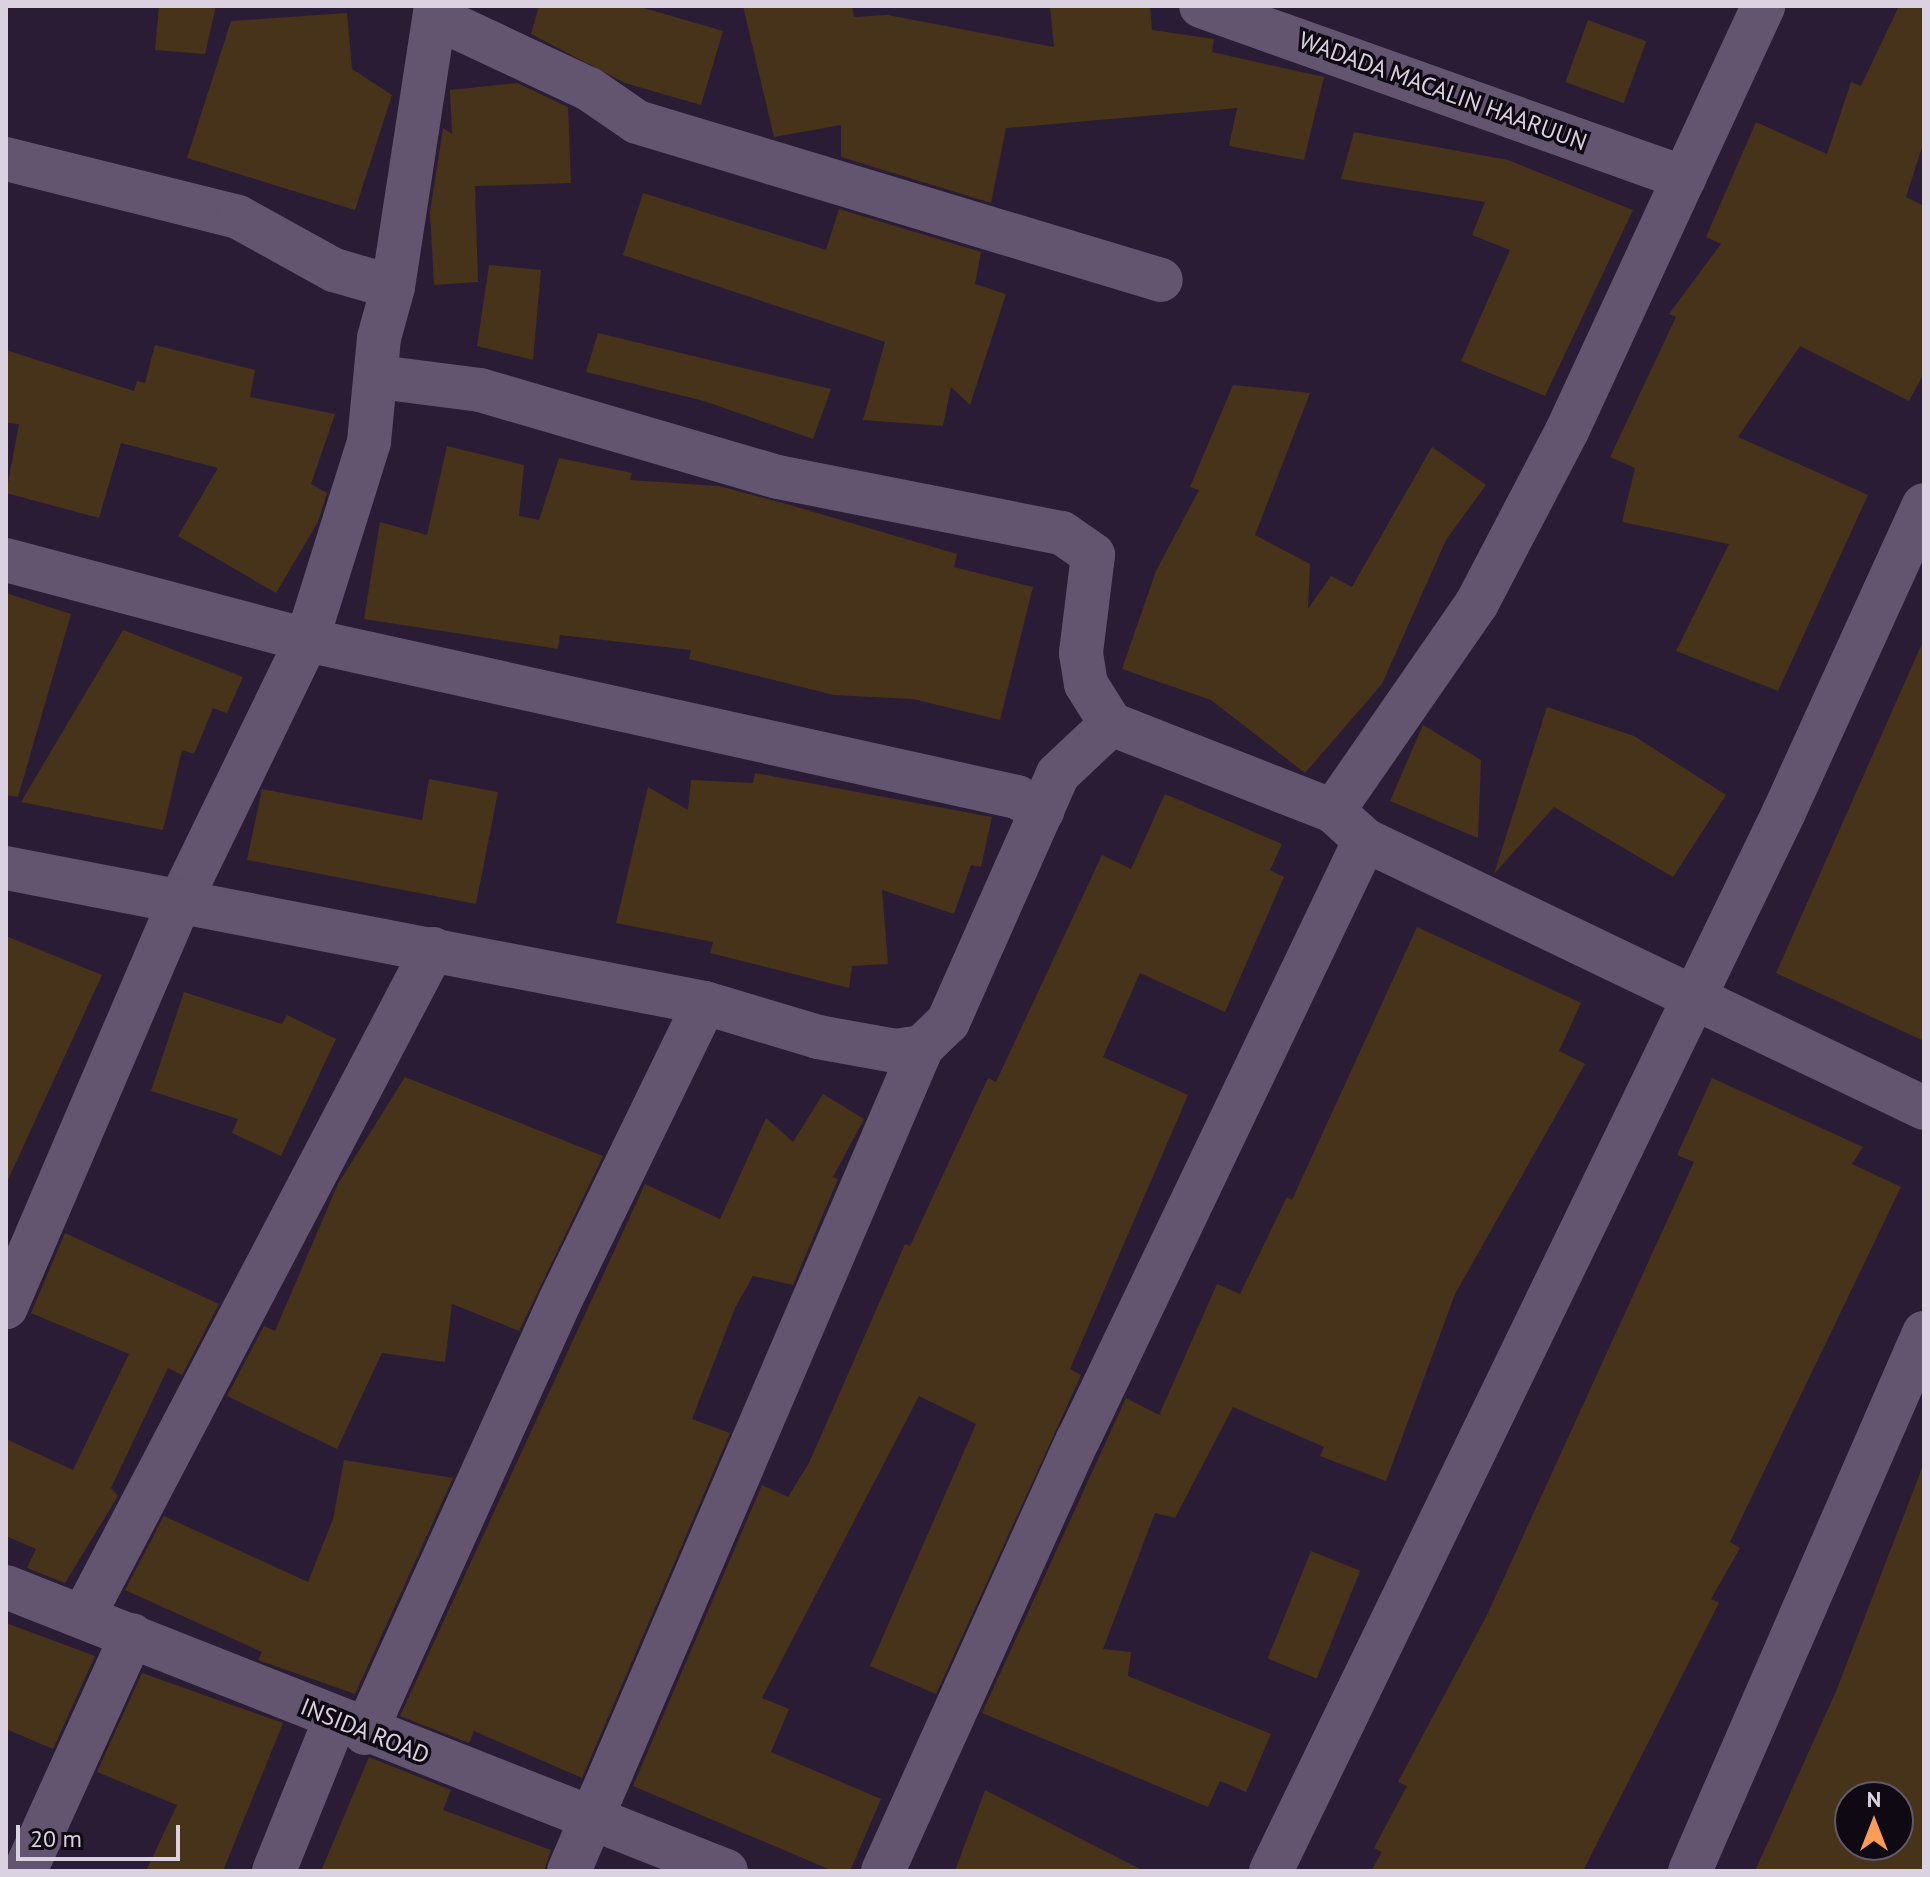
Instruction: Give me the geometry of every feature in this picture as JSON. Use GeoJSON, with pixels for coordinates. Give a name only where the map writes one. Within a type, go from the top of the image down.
{"type":"FeatureCollection","features":[{"type":"Feature","properties":{"kind":"street","name":"WADADA MACALIN HAARUUN"},"geometry":{"type":"LineString","coordinates":[[1201,6],[1684,178]]}},
{"type":"Feature","properties":{"kind":"street"},"geometry":{"type":"LineString","coordinates":[[1333,811],[1477,603],[1567,431],[1763,6]]}},
{"type":"Feature","properties":{"kind":"street"},"geometry":{"type":"LineString","coordinates":[[6,1307],[180,901],[307,640],[354,500],[379,377],[379,338],[393,287],[436,11],[589,89],[637,122],[1161,280]]}},
{"type":"Feature","properties":{"kind":"street"},"geometry":{"type":"LineString","coordinates":[[6,159],[238,217],[334,270],[393,287]]}},
{"type":"Feature","properties":{"kind":"street"},"geometry":{"type":"LineString","coordinates":[[379,377],[480,390],[778,477],[1081,542],[1093,555],[1081,653],[1086,684],[1111,724],[1333,811],[1365,840],[1924,1108]]}},
{"type":"Feature","properties":{"kind":"street"},"geometry":{"type":"LineString","coordinates":[[1271,1871],[1689,997],[1784,812],[1924,505]]}},
{"type":"Feature","properties":{"kind":"street"},"geometry":{"type":"LineString","coordinates":[[6,560],[307,640],[1017,797],[1042,811]]}},
{"type":"Feature","properties":{"kind":"street"},"geometry":{"type":"LineString","coordinates":[[569,1871],[589,1817],[922,1047],[948,1022],[1042,811],[1075,753],[1111,724]]}},
{"type":"Feature","properties":{"kind":"street"},"geometry":{"type":"LineString","coordinates":[[883,1871],[1078,1440],[1365,840]]}},
{"type":"Feature","properties":{"kind":"street"},"geometry":{"type":"LineString","coordinates":[[6,868],[705,1003],[869,1049],[922,1047]]}},
{"type":"Feature","properties":{"kind":"street"},"geometry":{"type":"LineString","coordinates":[[84,1615],[433,949]]}},
{"type":"Feature","properties":{"kind":"street"},"geometry":{"type":"LineString","coordinates":[[274,1871],[350,1726],[705,1003]]}},
{"type":"Feature","properties":{"kind":"street"},"geometry":{"type":"LineString","coordinates":[[1690,1871],[1924,1333]]}},
{"type":"Feature","properties":{"kind":"street","name":"INSIDA ROAD"},"geometry":{"type":"LineString","coordinates":[[6,1587],[84,1615],[350,1726],[726,1871]]}},
{"type":"Feature","properties":{"kind":"street"},"geometry":{"type":"LineString","coordinates":[[25,1871],[132,1635]]}},
{"type":"Feature","properties":{"kind":"building"},"geometry":{"type":"Polygon","coordinates":[[[159,6],[216,6],[205,54],[155,50],[159,6]]]}},
{"type":"Feature","properties":{"kind":"building"},"geometry":{"type":"Polygon","coordinates":[[[539,6],[637,6],[723,31],[701,105],[625,83],[531,34],[539,6]]]}},
{"type":"Feature","properties":{"kind":"building"},"geometry":{"type":"Polygon","coordinates":[[[743,6],[852,6],[854,17],[888,15],[1054,47],[1050,6],[1150,6],[1152,30],[1214,39],[1212,52],[1324,77],[1304,160],[1229,146],[1237,108],[1006,128],[991,203],[841,157],[841,125],[774,137],[743,6]]]}},
{"type":"Feature","properties":{"kind":"building"},"geometry":{"type":"Polygon","coordinates":[[[1899,6],[1924,6],[1924,141],[1906,197],[1924,206],[1924,373],[1909,401],[1800,346],[1738,437],[1868,495],[1778,691],[1676,651],[1729,544],[1622,522],[1635,468],[1610,457],[1676,317],[1669,314],[1721,244],[1706,237],[1756,122],[1827,154],[1851,82],[1861,86],[1899,6]]]}},
{"type":"Feature","properties":{"kind":"building"},"geometry":{"type":"Polygon","coordinates":[[[347,13],[352,69],[392,95],[355,210],[187,158],[231,21],[347,13]]]}},
{"type":"Feature","properties":{"kind":"building"},"geometry":{"type":"Polygon","coordinates":[[[1588,20],[1646,41],[1624,103],[1565,82],[1588,20]]]}},
{"type":"Feature","properties":{"kind":"building"},"geometry":{"type":"Polygon","coordinates":[[[517,83],[568,107],[571,183],[475,186],[478,282],[434,285],[430,212],[443,128],[452,134],[450,90],[517,83]]]}},
{"type":"Feature","properties":{"kind":"building"},"geometry":{"type":"Polygon","coordinates":[[[1354,132],[1508,160],[1633,210],[1545,396],[1461,361],[1510,250],[1472,235],[1485,202],[1341,179],[1354,132]]]}},
{"type":"Feature","properties":{"kind":"building"},"geometry":{"type":"Polygon","coordinates":[[[643,193],[826,250],[839,209],[981,252],[975,284],[1006,294],[970,405],[951,387],[943,426],[863,420],[885,342],[623,255],[643,193]]]}},
{"type":"Feature","properties":{"kind":"building"},"geometry":{"type":"Polygon","coordinates":[[[489,265],[541,270],[533,360],[477,346],[489,265]]]}},
{"type":"Feature","properties":{"kind":"building"},"geometry":{"type":"Polygon","coordinates":[[[598,333],[831,389],[813,439],[704,401],[586,372],[598,333]]]}},
{"type":"Feature","properties":{"kind":"building"},"geometry":{"type":"Polygon","coordinates":[[[155,345],[255,370],[250,397],[335,414],[311,484],[327,493],[318,522],[276,593],[178,536],[218,468],[121,443],[99,518],[6,493],[19,424],[6,423],[6,350],[134,391],[137,381],[145,383],[155,345]]]}},
{"type":"Feature","properties":{"kind":"building"},"geometry":{"type":"Polygon","coordinates":[[[1233,385],[1310,393],[1255,535],[1310,564],[1308,609],[1331,576],[1352,587],[1432,447],[1486,485],[1446,540],[1382,684],[1305,773],[1211,700],[1122,669],[1156,571],[1199,490],[1190,487],[1233,385]]]}},
{"type":"Feature","properties":{"kind":"building"},"geometry":{"type":"Polygon","coordinates":[[[447,446],[524,465],[519,516],[539,520],[559,458],[632,473],[630,480],[719,486],[790,505],[957,554],[954,567],[1033,587],[1000,720],[913,699],[834,695],[689,659],[691,650],[560,635],[558,649],[364,619],[380,522],[427,535],[447,446]]]}},
{"type":"Feature","properties":{"kind":"building"},"geometry":{"type":"Polygon","coordinates":[[[6,593],[71,614],[18,797],[6,795],[6,593]]]}},
{"type":"Feature","properties":{"kind":"building"},"geometry":{"type":"Polygon","coordinates":[[[123,630],[243,677],[227,713],[213,708],[194,754],[182,750],[163,830],[21,802],[123,630]]]}},
{"type":"Feature","properties":{"kind":"building"},"geometry":{"type":"Polygon","coordinates":[[[1924,639],[1924,1041],[1776,973],[1924,639]]]}},
{"type":"Feature","properties":{"kind":"building"},"geometry":{"type":"Polygon","coordinates":[[[1547,707],[1634,736],[1726,795],[1673,877],[1554,807],[1494,874],[1547,707]]]}},
{"type":"Feature","properties":{"kind":"building"},"geometry":{"type":"Polygon","coordinates":[[[1423,725],[1481,760],[1478,838],[1390,801],[1423,725]]]}},
{"type":"Feature","properties":{"kind":"building"},"geometry":{"type":"Polygon","coordinates":[[[755,773],[992,817],[981,867],[971,865],[954,914],[882,890],[888,964],[852,966],[849,988],[710,953],[713,942],[616,923],[648,787],[688,810],[691,780],[753,783],[755,773]]]}},
{"type":"Feature","properties":{"kind":"building"},"geometry":{"type":"Polygon","coordinates":[[[429,779],[498,792],[476,904],[247,860],[262,789],[422,820],[429,779]]]}},
{"type":"Feature","properties":{"kind":"building"},"geometry":{"type":"Polygon","coordinates":[[[1165,794],[1282,844],[1270,870],[1284,877],[1225,1012],[1140,973],[1103,1057],[1188,1095],[1070,1369],[1081,1375],[936,1694],[870,1666],[976,1424],[919,1396],[762,1698],[789,1709],[771,1752],[881,1799],[850,1871],[833,1871],[633,1786],[762,1485],[788,1497],[809,1463],[905,1244],[910,1246],[988,1078],[996,1082],[1102,855],[1131,869],[1165,794]]]}},
{"type":"Feature","properties":{"kind":"building"},"geometry":{"type":"Polygon","coordinates":[[[1417,927],[1581,1003],[1559,1051],[1585,1064],[1455,1294],[1386,1481],[1320,1456],[1324,1447],[1233,1407],[1175,1518],[1155,1513],[1103,1649],[1131,1652],[1128,1676],[1271,1734],[1246,1792],[1220,1781],[1208,1807],[982,1713],[1126,1398],[1159,1415],[1217,1284],[1240,1294],[1287,1197],[1292,1200],[1417,927]]]}},
{"type":"Feature","properties":{"kind":"building"},"geometry":{"type":"Polygon","coordinates":[[[6,936],[102,975],[6,1184],[6,936]]]}},
{"type":"Feature","properties":{"kind":"building"},"geometry":{"type":"Polygon","coordinates":[[[184,992],[282,1024],[287,1015],[336,1039],[281,1156],[232,1133],[238,1119],[151,1091],[184,992]]]}},
{"type":"Feature","properties":{"kind":"building"},"geometry":{"type":"Polygon","coordinates":[[[405,1077],[603,1156],[519,1331],[452,1304],[445,1362],[382,1353],[337,1449],[227,1396],[264,1326],[275,1331],[338,1184],[405,1077]]]}},
{"type":"Feature","properties":{"kind":"building"},"geometry":{"type":"Polygon","coordinates":[[[1712,1078],[1863,1147],[1852,1164],[1901,1187],[1730,1542],[1740,1548],[1711,1599],[1719,1603],[1583,1871],[1371,1871],[1382,1852],[1374,1848],[1407,1786],[1398,1782],[1487,1615],[1694,1162],[1677,1155],[1712,1078]]]}},
{"type":"Feature","properties":{"kind":"building"},"geometry":{"type":"Polygon","coordinates":[[[823,1094],[864,1119],[833,1177],[838,1179],[793,1285],[753,1276],[735,1308],[692,1419],[730,1433],[582,1778],[474,1731],[469,1743],[400,1716],[645,1184],[720,1219],[766,1118],[793,1142],[823,1094]]]}},
{"type":"Feature","properties":{"kind":"building"},"geometry":{"type":"Polygon","coordinates":[[[65,1233],[219,1304],[182,1375],[168,1368],[111,1488],[118,1496],[65,1583],[27,1568],[36,1549],[6,1536],[6,1439],[73,1470],[129,1354],[31,1313],[65,1233]]]}},
{"type":"Feature","properties":{"kind":"building"},"geometry":{"type":"Polygon","coordinates":[[[344,1460],[453,1478],[355,1694],[258,1660],[262,1652],[125,1590],[164,1516],[308,1582],[333,1519],[344,1460]]]}},
{"type":"Feature","properties":{"kind":"building"},"geometry":{"type":"Polygon","coordinates":[[[1924,1463],[1924,1871],[1755,1871],[1837,1689],[1924,1463]]]}},
{"type":"Feature","properties":{"kind":"building"},"geometry":{"type":"Polygon","coordinates":[[[1311,1551],[1360,1571],[1317,1678],[1268,1659],[1311,1551]]]}},
{"type":"Feature","properties":{"kind":"building"},"geometry":{"type":"Polygon","coordinates":[[[6,1623],[95,1656],[53,1749],[6,1729],[6,1623]]]}},
{"type":"Feature","properties":{"kind":"building"},"geometry":{"type":"Polygon","coordinates":[[[142,1673],[283,1723],[223,1871],[146,1871],[177,1805],[97,1772],[142,1673]]]}},
{"type":"Feature","properties":{"kind":"building"},"geometry":{"type":"Polygon","coordinates":[[[369,1757],[451,1790],[443,1810],[551,1850],[544,1871],[321,1871],[369,1757]]]}},
{"type":"Feature","properties":{"kind":"building"},"geometry":{"type":"Polygon","coordinates":[[[985,1790],[1144,1871],[955,1871],[985,1790]]]}}]}
